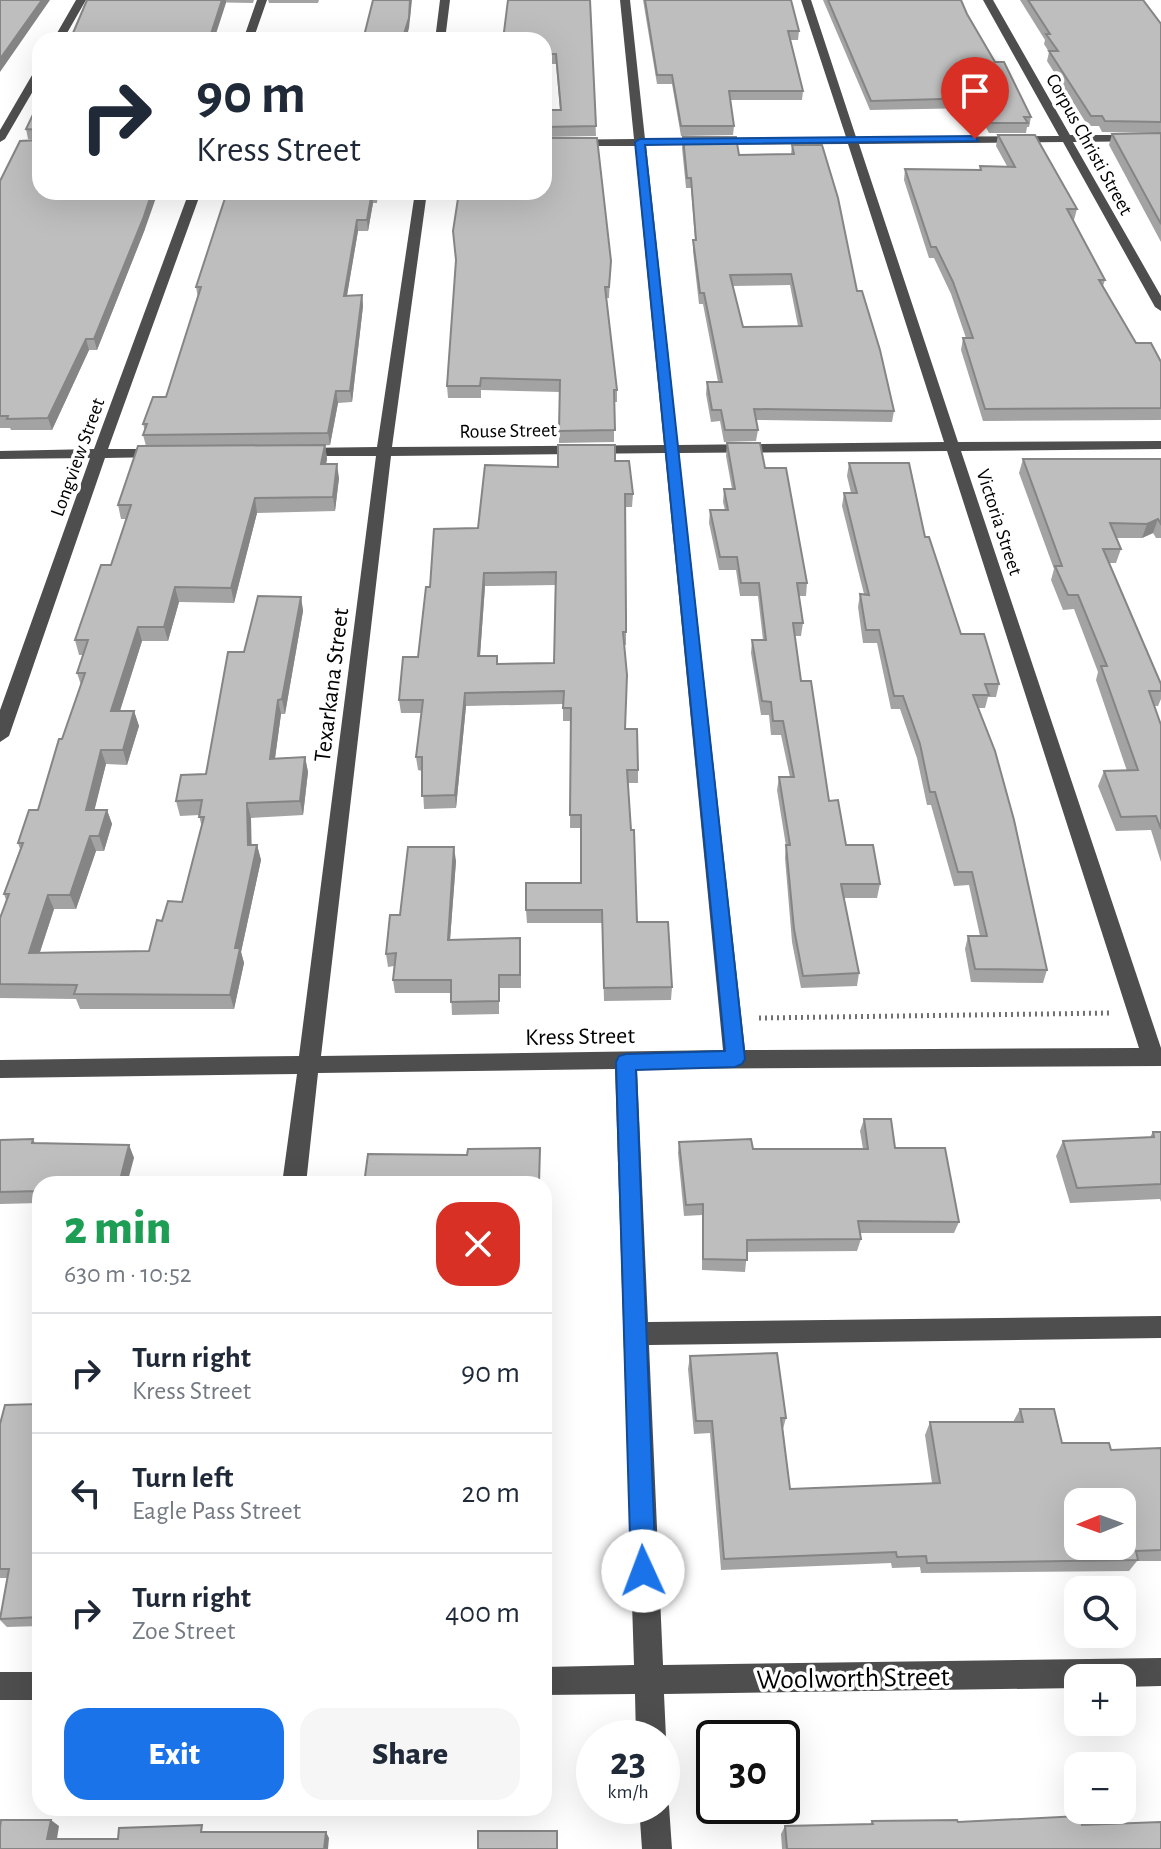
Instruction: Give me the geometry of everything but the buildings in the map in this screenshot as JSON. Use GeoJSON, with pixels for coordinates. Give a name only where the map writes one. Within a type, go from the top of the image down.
{"type":"FeatureCollection","features":[{"type":"Feature","properties":{"kind":"street"},"geometry":{"type":"LineString","coordinates":[[63,32],[81,0]]}},
{"type":"Feature","properties":{"kind":"street"},"geometry":{"type":"LineString","coordinates":[[251,32],[262,0]]}},
{"type":"Feature","properties":{"kind":"street"},"geometry":{"type":"LineString","coordinates":[[441,32],[445,0]]}},
{"type":"Feature","properties":{"kind":"street"},"geometry":{"type":"LineString","coordinates":[[625,0],[735,1059]]}},
{"type":"Feature","properties":{"kind":"street","name":"Victoria Street"},"geometry":{"type":"LineString","coordinates":[[806,0],[1157,1057]]}},
{"type":"Feature","properties":{"kind":"street","name":"Corpus Christi Street"},"geometry":{"type":"LineString","coordinates":[[988,0],[1161,307]]}},
{"type":"Feature","properties":{"kind":"street"},"geometry":{"type":"LineString","coordinates":[[0,139],[32,84]]}},
{"type":"Feature","properties":{"kind":"street"},"geometry":{"type":"LineString","coordinates":[[552,143],[1161,138]]}},
{"type":"Feature","properties":{"kind":"street"},"geometry":{"type":"LineString","coordinates":[[0,146],[13,146]]}},
{"type":"Feature","properties":{"kind":"street","name":"Longview Street"},"geometry":{"type":"LineString","coordinates":[[0,736],[192,200]]}},
{"type":"Feature","properties":{"kind":"street","name":"Texarkana Street"},"geometry":{"type":"LineString","coordinates":[[295,1176],[384,451],[420,200]]}},
{"type":"Feature","properties":{"kind":"street","name":"Rouse Street"},"geometry":{"type":"LineString","coordinates":[[289,452],[1161,445]]}},
{"type":"Feature","properties":{"kind":"street"},"geometry":{"type":"LineString","coordinates":[[0,455],[178,453]]}},
{"type":"Feature","properties":{"kind":"street","name":"Kress Street"},"geometry":{"type":"LineString","coordinates":[[0,1069],[1157,1057]]}},
{"type":"Feature","properties":{"kind":"street"},"geometry":{"type":"LineString","coordinates":[[626,1062],[650,1720]]}},
{"type":"Feature","properties":{"kind":"street"},"geometry":{"type":"LineString","coordinates":[[637,1334],[1161,1327]]}},
{"type":"Feature","properties":{"kind":"street","name":"Woolworth Street"},"geometry":{"type":"LineString","coordinates":[[552,1681],[1161,1672]]}},
{"type":"Feature","properties":{"kind":"street"},"geometry":{"type":"LineString","coordinates":[[0,1686],[32,1686]]}},
{"type":"Feature","properties":{"kind":"street"},"geometry":{"type":"LineString","coordinates":[[655,1824],[657,1849]]}},
{"type":"Feature","properties":{"kind":"path"},"geometry":{"type":"LineString","coordinates":[[754,1018],[1111,1013]]}},
{"type":"Feature","properties":{"kind":"route"},"geometry":{"type":"LineString","coordinates":[[643,1571],[626,1062],[735,1059],[640,142],[975,139]]}}]}
